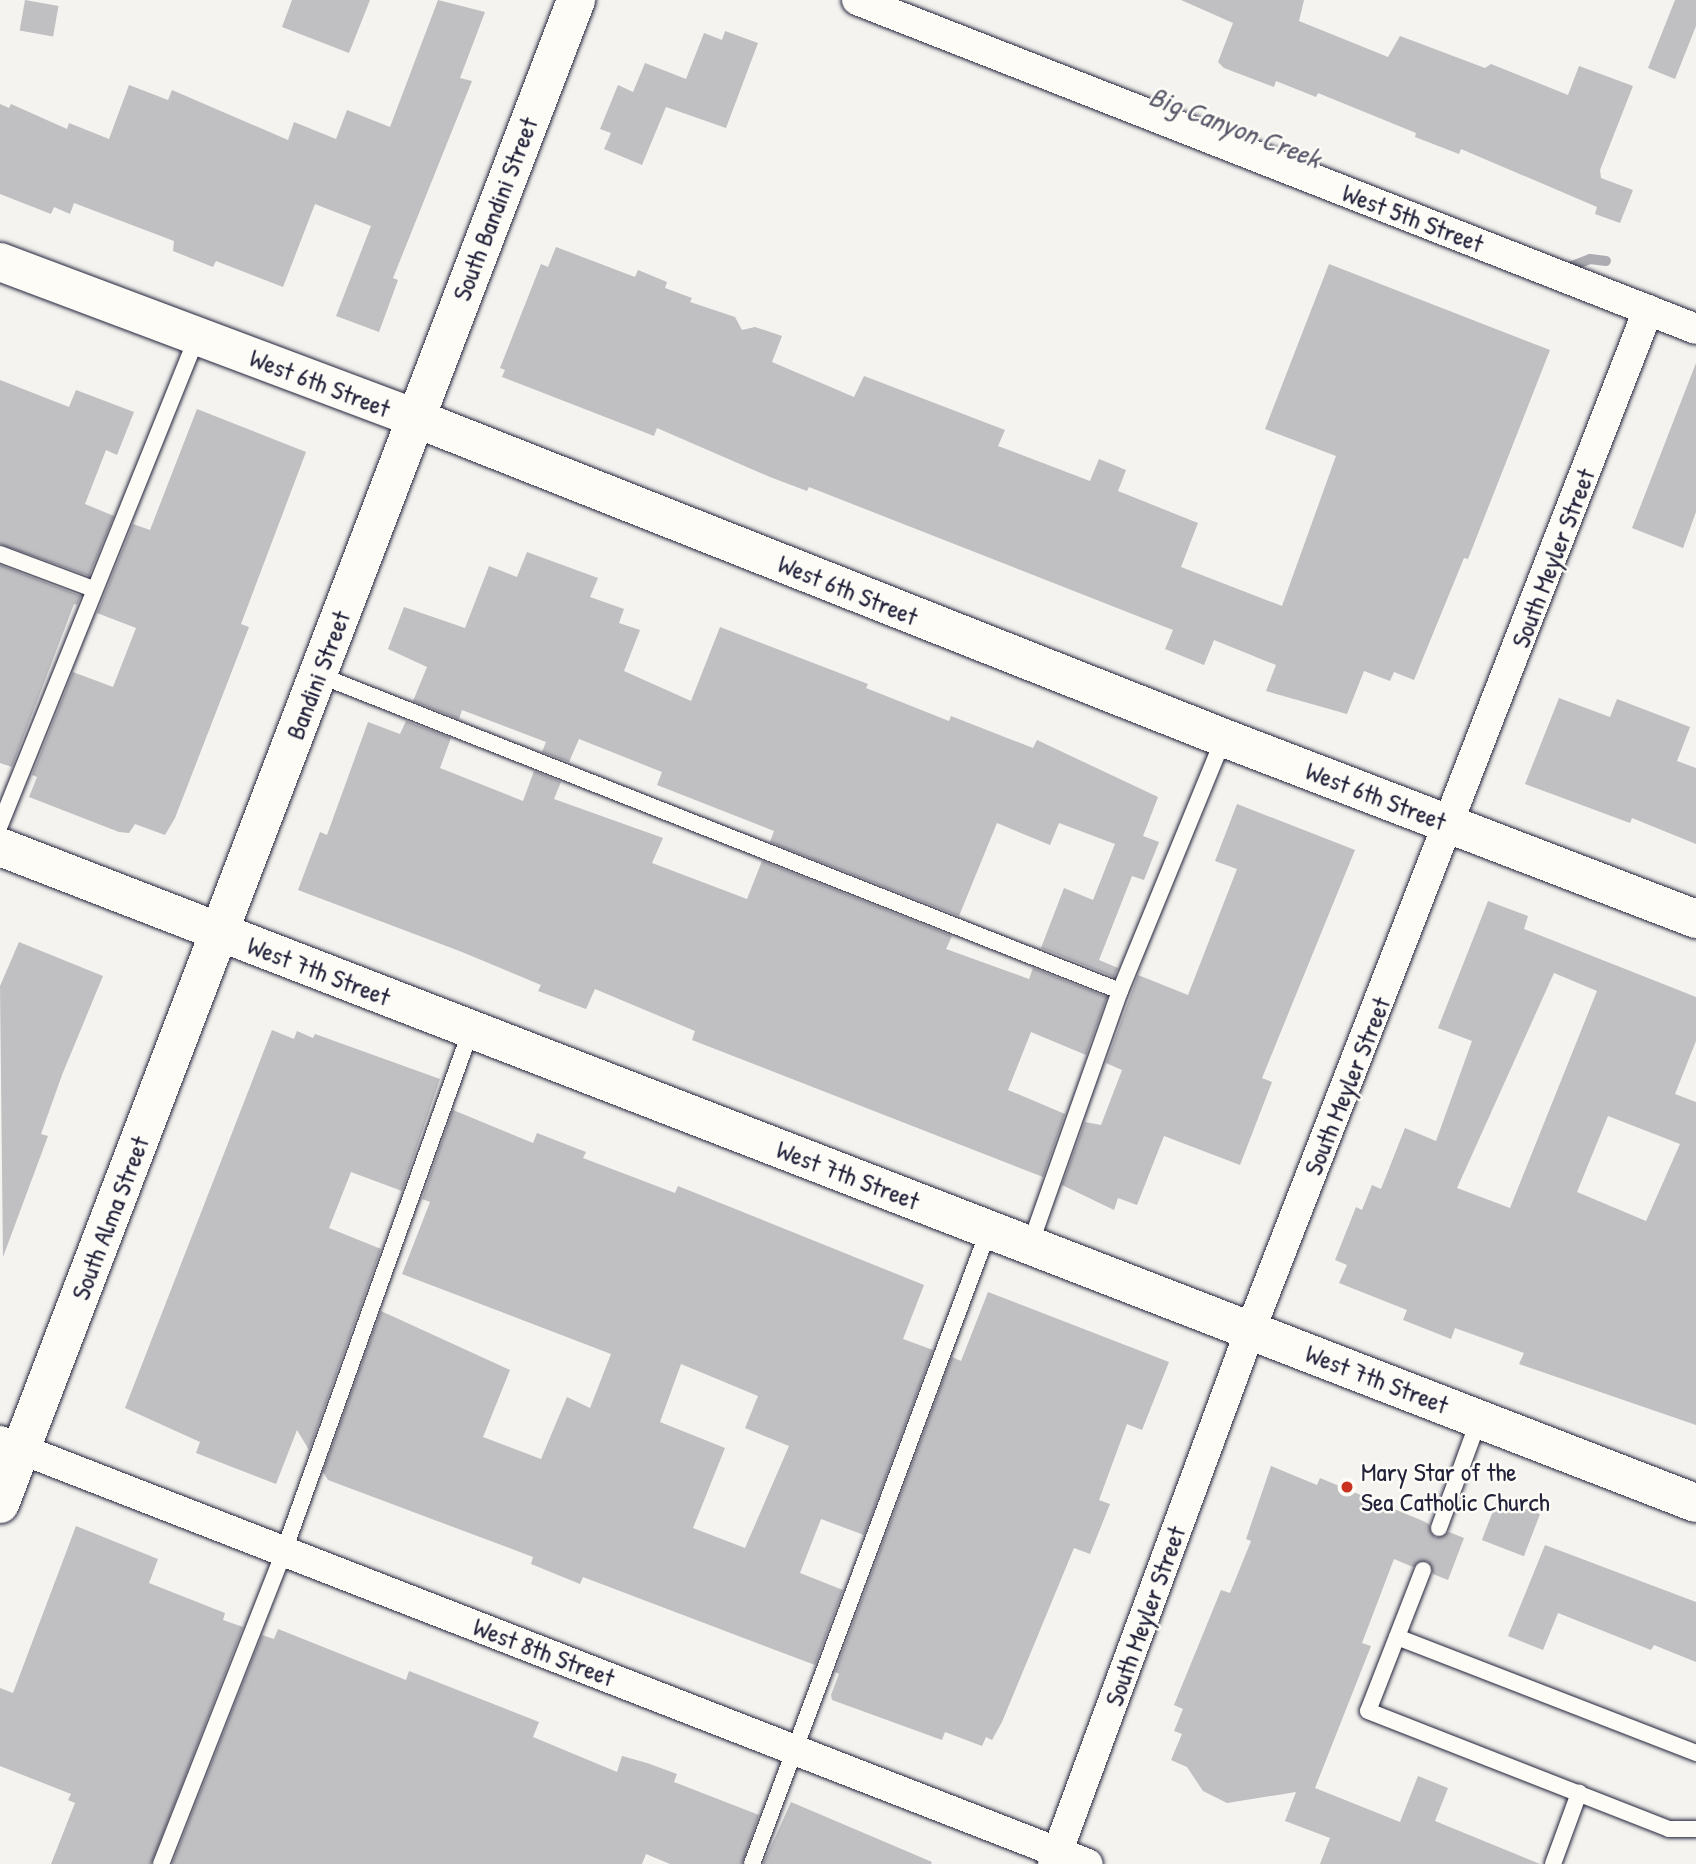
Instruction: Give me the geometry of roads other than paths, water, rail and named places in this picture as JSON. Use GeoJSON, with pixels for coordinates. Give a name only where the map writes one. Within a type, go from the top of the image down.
{"type":"FeatureCollection","features":[{"type":"Feature","properties":{"kind":"street","name":"South Bandini Street"},"geometry":{"type":"LineString","coordinates":[[415,418],[576,0]]}},
{"type":"Feature","properties":{"kind":"street","name":"West 5th Street"},"geometry":{"type":"LineString","coordinates":[[857,0],[1696,329]]}},
{"type":"Feature","properties":{"kind":"street","name":"West 6th Street"},"geometry":{"type":"LineString","coordinates":[[0,262],[415,418],[1224,738],[1696,919]]}},
{"type":"Feature","properties":{"kind":"street","name":"South Meyler Street"},"geometry":{"type":"LineString","coordinates":[[1055,1858],[1250,1331],[1451,824],[1647,310]]}},
{"type":"Feature","properties":{"kind":"street","name":"Bandini Street"},"geometry":{"type":"LineString","coordinates":[[220,932],[415,418]]}},
{"type":"Feature","properties":{"kind":"street","name":"West 7th Street"},"geometry":{"type":"LineString","coordinates":[[0,847],[1696,1503]]}},
{"type":"Feature","properties":{"kind":"street","name":"South Alma Street"},"geometry":{"type":"LineString","coordinates":[[0,1504],[11,1446],[220,932]]}},
{"type":"Feature","properties":{"kind":"street","name":"West 8th Street"},"geometry":{"type":"LineString","coordinates":[[11,1446],[796,1750],[1055,1858],[1088,1864]]}},
{"type":"Feature","properties":{"kind":"lane"},"geometry":{"type":"LineString","coordinates":[[0,825],[93,589],[197,337]]}},
{"type":"Feature","properties":{"kind":"lane"},"geometry":{"type":"LineString","coordinates":[[0,554],[93,589]]}},
{"type":"Feature","properties":{"kind":"lane"},"geometry":{"type":"LineString","coordinates":[[319,675],[1120,991]]}},
{"type":"Feature","properties":{"kind":"lane"},"geometry":{"type":"LineString","coordinates":[[1030,1245],[1120,991],[1224,738]]}},
{"type":"Feature","properties":{"kind":"lane"},"geometry":{"type":"LineString","coordinates":[[161,1864],[284,1551],[471,1030]]}},
{"type":"Feature","properties":{"kind":"lane"},"geometry":{"type":"LineString","coordinates":[[752,1864],[989,1230]]}},
{"type":"Feature","properties":{"kind":"lane"},"geometry":{"type":"LineString","coordinates":[[1439,1528],[1479,1419]]}},
{"type":"Feature","properties":{"kind":"lane"},"geometry":{"type":"LineString","coordinates":[[1423,1570],[1368,1711],[1670,1829],[1696,1829]]}},
{"type":"Feature","properties":{"kind":"lane"},"geometry":{"type":"LineString","coordinates":[[1397,1637],[1696,1753]]}},
{"type":"Feature","properties":{"kind":"lane"},"geometry":{"type":"LineString","coordinates":[[1553,1864],[1579,1793]]}},
{"type":"Feature","properties":{"kind":"waterway","name":"Big Canyon Creek"},"geometry":{"type":"LineString","coordinates":[[1559,271],[1590,259],[1606,261]]}},
{"type":"Feature","properties":{"kind":"place","name":"Mary Star of the Sea Catholic Church"},"geometry":{"type":"Point","coordinates":[1347,1487]}}]}
